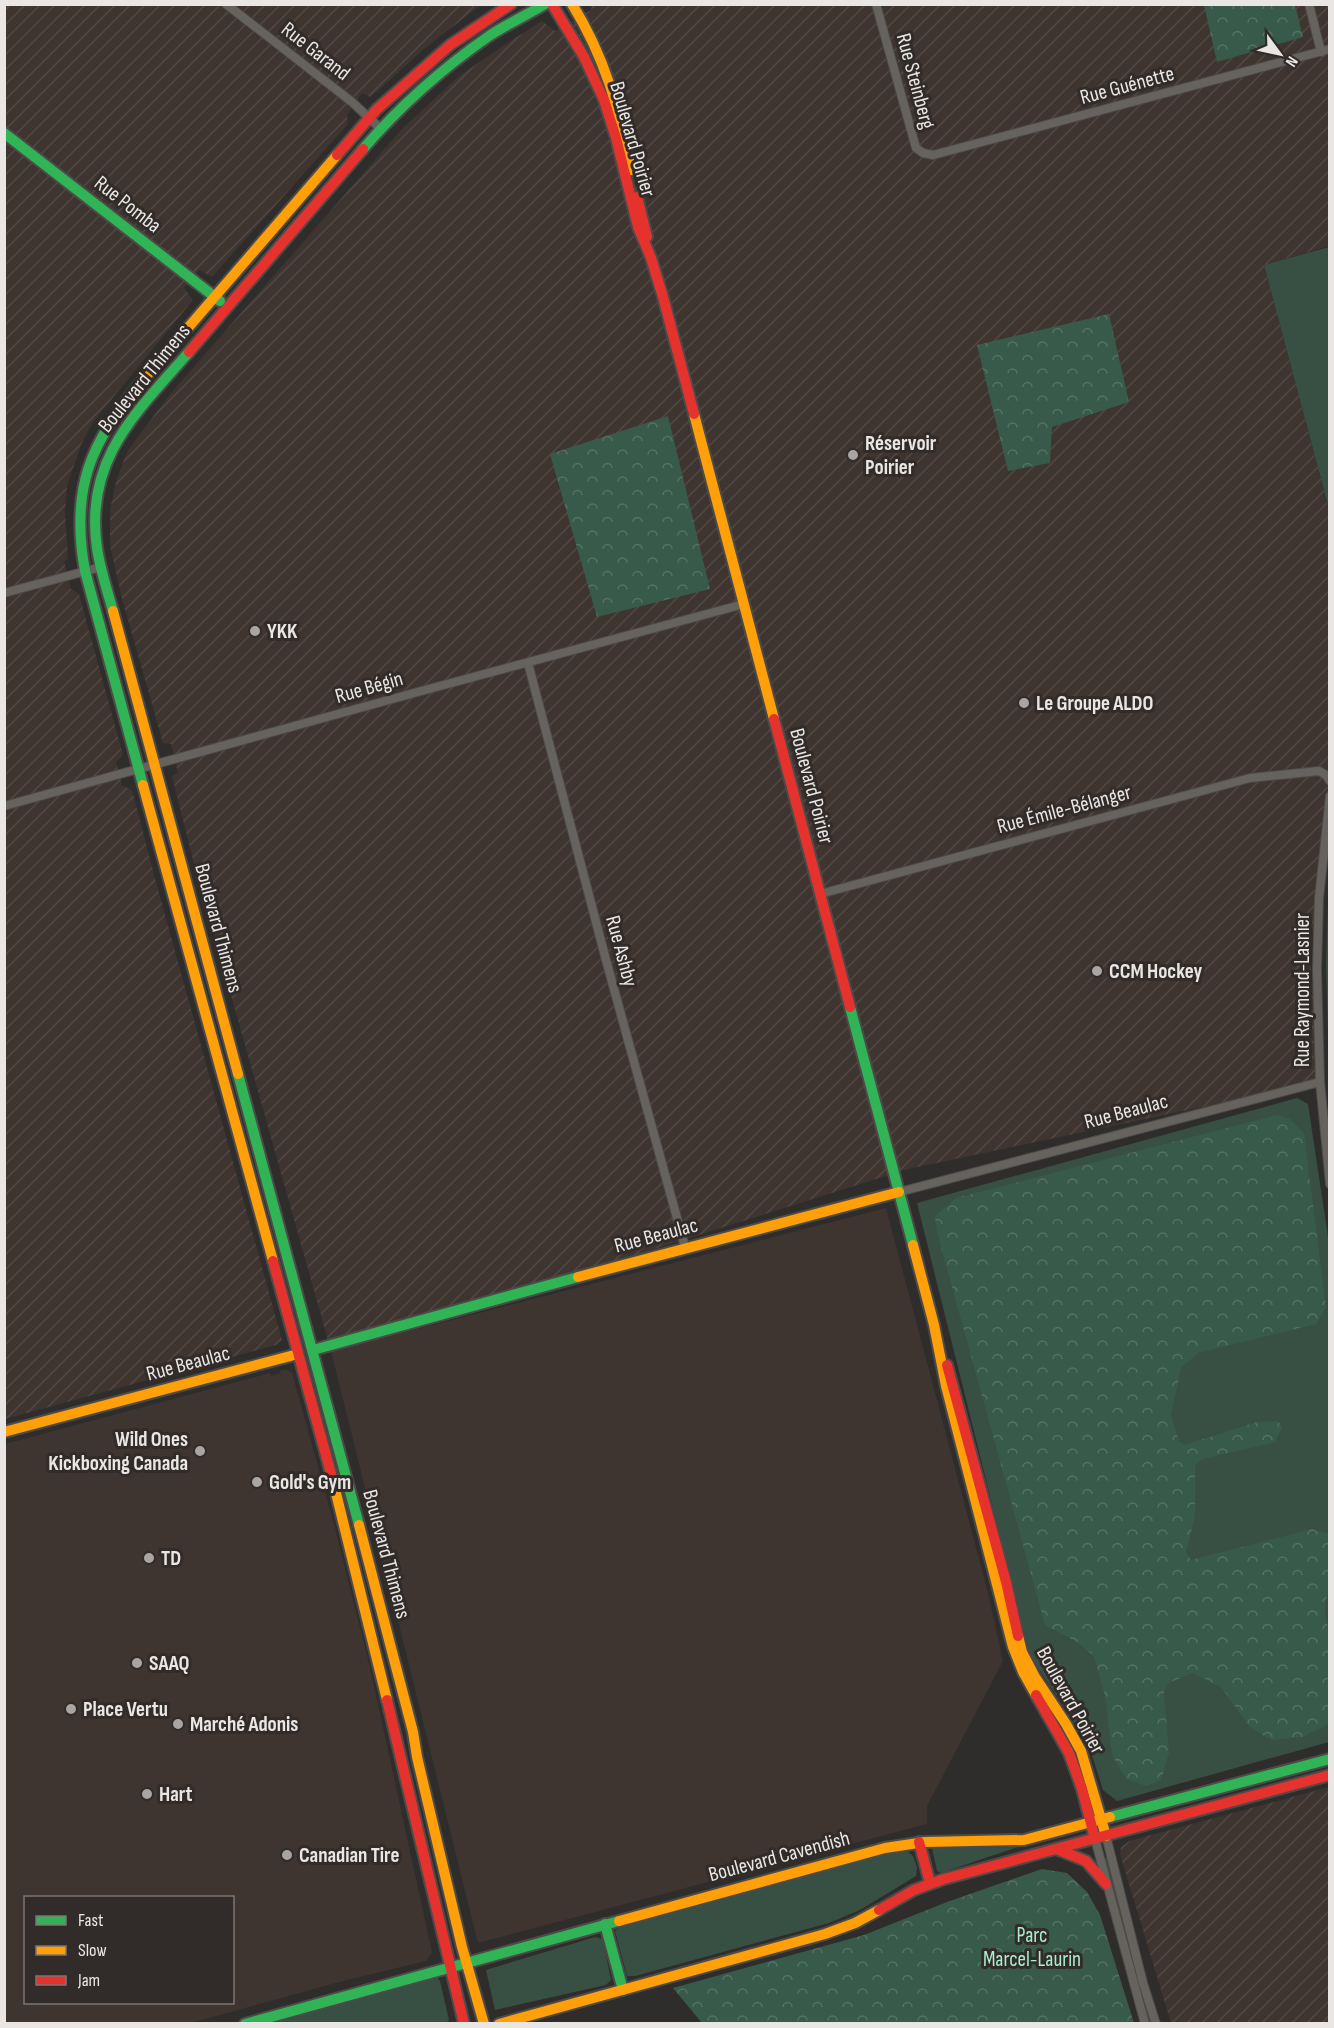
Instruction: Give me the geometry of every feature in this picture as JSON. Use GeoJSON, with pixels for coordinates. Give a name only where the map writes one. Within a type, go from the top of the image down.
{"type":"FeatureCollection","features":[{"type":"Feature","properties":{"kind":"street","name":"Rue Garand"},"geometry":{"type":"LineString","coordinates":[[226,4],[369,117],[381,129]]}},
{"type":"Feature","properties":{"kind":"street","name":"Boulevard Thimens"},"geometry":{"type":"LineString","coordinates":[[464,2024],[360,1586],[85,571],[79,535],[80,506],[86,472],[97,443],[122,404],[369,117],[394,92],[450,45],[511,4]]}},
{"type":"Feature","properties":{"kind":"street","name":"Boulevard Thimens"},"geometry":{"type":"LineString","coordinates":[[484,2024],[445,1878],[413,1732],[313,1350],[101,567],[96,546],[95,507],[99,485],[110,453],[134,415],[381,129],[417,93],[453,63],[497,31],[545,4]]}},
{"type":"Feature","properties":{"kind":"street","name":"Boulevard Poirier"},"geometry":{"type":"LineString","coordinates":[[552,4],[584,57],[604,100],[638,227],[651,258],[666,307],[934,1325],[946,1386],[1013,1647],[1022,1672],[1068,1752],[1096,1822],[1156,2024]]}},
{"type":"Feature","properties":{"kind":"street","name":"Boulevard Poirier"},"geometry":{"type":"LineString","coordinates":[[572,4],[599,50],[616,101],[651,258]]}},
{"type":"Feature","properties":{"kind":"street","name":"Rue Steinberg"},"geometry":{"type":"LineString","coordinates":[[876,4],[916,148],[923,153],[933,155]]}},
{"type":"Feature","properties":{"kind":"street"},"geometry":{"type":"LineString","coordinates":[[1309,4],[1325,51]]}},
{"type":"Feature","properties":{"kind":"street","name":"Rue Guénette"},"geometry":{"type":"LineString","coordinates":[[933,155],[1325,51]]}},
{"type":"Feature","properties":{"kind":"street","name":"Rue Pomba"},"geometry":{"type":"LineString","coordinates":[[4,133],[227,308]]}},
{"type":"Feature","properties":{"kind":"street"},"geometry":{"type":"LineString","coordinates":[[4,593],[101,567]]}},
{"type":"Feature","properties":{"kind":"street","name":"Rue Bégin"},"geometry":{"type":"LineString","coordinates":[[4,806],[744,604]]}},
{"type":"Feature","properties":{"kind":"street","name":"Rue Ashby"},"geometry":{"type":"LineString","coordinates":[[528,663],[606,960],[685,1246]]}},
{"type":"Feature","properties":{"kind":"street","name":"Rue Émile-Bélanger"},"geometry":{"type":"LineString","coordinates":[[820,894],[1250,778],[1319,771],[1326,775],[1329,781]]}},
{"type":"Feature","properties":{"kind":"street","name":"Rue Raymond-Lasnier"},"geometry":{"type":"LineString","coordinates":[[1329,796],[1319,898],[1317,970],[1320,1082],[1329,1184]]}},
{"type":"Feature","properties":{"kind":"street"},"geometry":{"type":"LineString","coordinates":[[169,878],[184,874]]}},
{"type":"Feature","properties":{"kind":"street"},"geometry":{"type":"LineString","coordinates":[[198,984],[213,980]]}},
{"type":"Feature","properties":{"kind":"street","name":"Rue Beaulac"},"geometry":{"type":"LineString","coordinates":[[4,1432],[313,1350],[685,1246],[1320,1082]]}},
{"type":"Feature","properties":{"kind":"street","name":"Boulevard Cavendish"},"geometry":{"type":"LineString","coordinates":[[245,2024],[885,1848],[919,1842],[1021,1841],[1329,1759]]}},
{"type":"Feature","properties":{"kind":"street"},"geometry":{"type":"LineString","coordinates":[[1278,1773],[1282,1788]]}},
{"type":"Feature","properties":{"kind":"street"},"geometry":{"type":"LineString","coordinates":[[499,2024],[836,1930],[865,1918],[900,1897],[930,1883],[1329,1775]]}},
{"type":"Feature","properties":{"kind":"street","name":"Boulevard Poirier"},"geometry":{"type":"LineString","coordinates":[[1100,1838],[1106,1884],[1145,2024]]}},
{"type":"Feature","properties":{"kind":"street"},"geometry":{"type":"LineString","coordinates":[[919,1842],[930,1883]]}},
{"type":"Feature","properties":{"kind":"street"},"geometry":{"type":"LineString","coordinates":[[1057,1849],[1086,1861],[1106,1884]]}},
{"type":"Feature","properties":{"kind":"street"},"geometry":{"type":"LineString","coordinates":[[605,1924],[623,1990]]}},
{"type":"Feature","properties":{"kind":"shaded area"},"geometry":{"type":"Polygon","coordinates":[[[592,4],[1329,5],[1329,246],[1264,265],[1329,509],[1330,795],[1324,806],[1310,961],[1320,1082],[908,1169],[331,1351],[193,860],[172,776],[178,773],[171,744],[163,743],[121,595],[110,545],[110,510],[117,478],[128,450],[171,393],[402,129],[459,76],[509,42],[542,21],[555,31],[591,10],[592,4]]]}},
{"type":"Feature","properties":{"kind":"shaded area"},"geometry":{"type":"Polygon","coordinates":[[[5,5],[481,5],[425,48],[370,97],[362,93],[347,115],[348,124],[212,277],[199,270],[184,288],[193,300],[93,422],[81,445],[67,486],[65,512],[68,558],[64,562],[71,589],[79,594],[123,755],[116,762],[122,785],[132,790],[282,1340],[276,1345],[5,1419],[5,5]]]}},
{"type":"Feature","properties":{"kind":"shaded area"},"geometry":{"type":"Polygon","coordinates":[[[886,1208],[987,1589],[1003,1661],[927,1806],[927,1824],[478,1943],[331,1351],[886,1208]]]}},
{"type":"Feature","properties":{"kind":"shaded area"},"geometry":{"type":"Polygon","coordinates":[[[281,1370],[288,1370],[292,1373],[334,1524],[369,1663],[432,1952],[426,1961],[343,1981],[191,2023],[5,2023],[5,1444],[270,1373],[271,1376],[280,1373],[281,1370]]]}},
{"type":"Feature","properties":{"kind":"shaded area"},"geometry":{"type":"Polygon","coordinates":[[[1329,1787],[1329,2023],[1171,2023],[1120,1854],[1121,1847],[1129,1841],[1329,1787]]]}},
{"type":"Feature","properties":{"kind":"green space"},"geometry":{"type":"Polygon","coordinates":[[[1204,5],[1295,5],[1303,37],[1217,62],[1204,5]]]}},
{"type":"Feature","properties":{"kind":"green space"},"geometry":{"type":"Polygon","coordinates":[[[1330,247],[1329,509],[1264,265],[1330,247]]]}},
{"type":"Feature","properties":{"kind":"green space"},"geometry":{"type":"Polygon","coordinates":[[[1109,314],[1129,402],[1052,427],[1050,463],[1008,471],[977,345],[1109,314]]]}},
{"type":"Feature","properties":{"kind":"green space"},"geometry":{"type":"Polygon","coordinates":[[[668,416],[710,589],[597,617],[550,454],[668,416]]]}},
{"type":"Feature","properties":{"kind":"green space"},"geometry":{"type":"Polygon","coordinates":[[[1329,875],[1329,1067],[1326,965],[1329,875]]]}},
{"type":"Feature","properties":{"kind":"green space"},"geometry":{"type":"Polygon","coordinates":[[[1297,1098],[1308,1104],[1330,1250],[1329,1742],[1117,1801],[1103,1790],[1088,1743],[1030,1656],[917,1203],[1297,1098]]]}},
{"type":"Feature","properties":{"kind":"green space"},"geometry":{"type":"Polygon","coordinates":[[[1277,1115],[1290,1119],[1304,1133],[1326,1307],[1316,1324],[1198,1353],[1181,1368],[1171,1415],[1179,1441],[1184,1445],[1257,1422],[1278,1421],[1282,1427],[1275,1442],[1203,1459],[1195,1465],[1195,1516],[1186,1552],[1191,1560],[1312,1529],[1329,1534],[1329,1591],[1325,1612],[1330,1632],[1329,1724],[1302,1737],[1271,1740],[1250,1727],[1221,1687],[1192,1673],[1169,1683],[1164,1691],[1169,1753],[1161,1780],[1146,1786],[1126,1779],[1112,1755],[1105,1696],[1094,1656],[1077,1642],[1045,1625],[937,1232],[935,1216],[956,1198],[1277,1115]]]}},
{"type":"Feature","properties":{"kind":"green space"},"geometry":{"type":"Polygon","coordinates":[[[1018,1847],[941,1873],[937,1871],[932,1848],[1018,1847]]]}},
{"type":"Feature","properties":{"kind":"green space"},"geometry":{"type":"Polygon","coordinates":[[[907,1851],[913,1856],[917,1867],[916,1876],[860,1910],[829,1923],[635,1976],[627,1976],[615,1931],[624,1924],[879,1855],[907,1851]]]}},
{"type":"Feature","properties":{"kind":"green space"},"geometry":{"type":"Polygon","coordinates":[[[1108,1857],[1154,2023],[1148,2023],[1103,1859],[1108,1857]]]}},
{"type":"Feature","properties":{"kind":"green space","name":"Parc Marcel-Laurin"},"geometry":{"type":"Polygon","coordinates":[[[1042,1869],[1067,1873],[1087,1892],[1100,1915],[1134,2023],[702,2023],[673,1988],[864,1935],[947,1902],[1042,1869]]]}},
{"type":"Feature","properties":{"kind":"green space"},"geometry":{"type":"Polygon","coordinates":[[[595,1937],[603,1939],[611,1980],[606,1985],[495,2010],[486,1970],[595,1937]]]}},
{"type":"Feature","properties":{"kind":"green space"},"geometry":{"type":"Polygon","coordinates":[[[437,1977],[440,1981],[449,2020],[445,2024],[268,2024],[437,1977]]]}},
{"type":"Feature","properties":{"kind":"traffic: fast"},"geometry":{"type":"LineString","coordinates":[[363,149],[407,103],[455,61],[496,32],[545,4]]}},
{"type":"Feature","properties":{"kind":"traffic: fast"},"geometry":{"type":"LineString","coordinates":[[4,133],[220,301]]}},
{"type":"Feature","properties":{"kind":"traffic: fast"},"geometry":{"type":"LineString","coordinates":[[113,611],[97,548],[95,517],[98,488],[106,463],[118,439],[150,396],[189,352]]}},
{"type":"Feature","properties":{"kind":"traffic: fast"},"geometry":{"type":"LineString","coordinates":[[143,380],[109,424],[97,446],[88,468],[80,516],[85,571],[143,785]]}},
{"type":"Feature","properties":{"kind":"traffic: fast"},"geometry":{"type":"LineString","coordinates":[[850,1007],[913,1245]]}},
{"type":"Feature","properties":{"kind":"traffic: fast"},"geometry":{"type":"LineString","coordinates":[[238,1074],[359,1525]]}},
{"type":"Feature","properties":{"kind":"traffic: fast"},"geometry":{"type":"LineString","coordinates":[[313,1350],[578,1277]]}},
{"type":"Feature","properties":{"kind":"traffic: fast"},"geometry":{"type":"LineString","coordinates":[[1110,1817],[1330,1759]]}},
{"type":"Feature","properties":{"kind":"traffic: fast"},"geometry":{"type":"LineString","coordinates":[[245,2024],[619,1921]]}},
{"type":"Feature","properties":{"kind":"traffic: fast"},"geometry":{"type":"LineString","coordinates":[[605,1924],[623,1990]]}},
{"type":"Feature","properties":{"kind":"traffic: slow"},"geometry":{"type":"LineString","coordinates":[[572,4],[602,64],[621,126],[631,170]]}},
{"type":"Feature","properties":{"kind":"traffic: slow"},"geometry":{"type":"LineString","coordinates":[[143,380],[337,155]]}},
{"type":"Feature","properties":{"kind":"traffic: slow"},"geometry":{"type":"LineString","coordinates":[[694,414],[774,719]]}},
{"type":"Feature","properties":{"kind":"traffic: slow"},"geometry":{"type":"LineString","coordinates":[[113,611],[238,1074]]}},
{"type":"Feature","properties":{"kind":"traffic: slow"},"geometry":{"type":"LineString","coordinates":[[143,785],[273,1261]]}},
{"type":"Feature","properties":{"kind":"traffic: slow"},"geometry":{"type":"LineString","coordinates":[[578,1277],[899,1192]]}},
{"type":"Feature","properties":{"kind":"traffic: slow"},"geometry":{"type":"LineString","coordinates":[[913,1245],[934,1325],[946,1386],[1013,1647],[1036,1695]]}},
{"type":"Feature","properties":{"kind":"traffic: slow"},"geometry":{"type":"LineString","coordinates":[[4,1432],[298,1354]]}},
{"type":"Feature","properties":{"kind":"traffic: slow"},"geometry":{"type":"LineString","coordinates":[[333,1481],[387,1700]]}},
{"type":"Feature","properties":{"kind":"traffic: slow"},"geometry":{"type":"LineString","coordinates":[[359,1525],[413,1732],[462,1947],[484,2024]]}},
{"type":"Feature","properties":{"kind":"traffic: slow"},"geometry":{"type":"LineString","coordinates":[[1018,1636],[1022,1652],[1035,1677],[1081,1751],[1106,1836]]}},
{"type":"Feature","properties":{"kind":"traffic: slow"},"geometry":{"type":"LineString","coordinates":[[619,1921],[885,1848],[925,1842],[1024,1840],[1110,1817]]}},
{"type":"Feature","properties":{"kind":"traffic: slow"},"geometry":{"type":"LineString","coordinates":[[499,2024],[825,1934],[855,1923],[879,1910]]}},
{"type":"Feature","properties":{"kind":"traffic: jam"},"geometry":{"type":"LineString","coordinates":[[337,155],[377,109],[450,45],[511,4]]}},
{"type":"Feature","properties":{"kind":"traffic: jam"},"geometry":{"type":"LineString","coordinates":[[552,4],[584,57],[604,100],[638,227],[651,258],[663,297],[694,414]]}},
{"type":"Feature","properties":{"kind":"traffic: jam"},"geometry":{"type":"LineString","coordinates":[[189,352],[363,149]]}},
{"type":"Feature","properties":{"kind":"traffic: jam"},"geometry":{"type":"LineString","coordinates":[[637,197],[647,237]]}},
{"type":"Feature","properties":{"kind":"traffic: jam"},"geometry":{"type":"LineString","coordinates":[[774,719],[850,1007]]}},
{"type":"Feature","properties":{"kind":"traffic: jam"},"geometry":{"type":"LineString","coordinates":[[273,1261],[333,1481]]}},
{"type":"Feature","properties":{"kind":"traffic: jam"},"geometry":{"type":"LineString","coordinates":[[947,1365],[1006,1582],[1018,1636]]}},
{"type":"Feature","properties":{"kind":"traffic: jam"},"geometry":{"type":"LineString","coordinates":[[1036,1695],[1069,1753],[1082,1789],[1095,1839]]}},
{"type":"Feature","properties":{"kind":"traffic: jam"},"geometry":{"type":"LineString","coordinates":[[387,1700],[464,2024]]}},
{"type":"Feature","properties":{"kind":"traffic: jam"},"geometry":{"type":"LineString","coordinates":[[879,1910],[914,1890],[944,1879],[1330,1775]]}},
{"type":"Feature","properties":{"kind":"traffic: jam"},"geometry":{"type":"LineString","coordinates":[[919,1842],[930,1883]]}},
{"type":"Feature","properties":{"kind":"traffic: jam"},"geometry":{"type":"LineString","coordinates":[[1059,1850],[1086,1861],[1106,1884]]}},
{"type":"Feature","properties":{"kind":"place","name":"Réservoir Poirier"},"geometry":{"type":"Point","coordinates":[853,455]}},
{"type":"Feature","properties":{"kind":"place","name":"YKK"},"geometry":{"type":"Point","coordinates":[255,631]}},
{"type":"Feature","properties":{"kind":"place","name":"Le Groupe ALDO"},"geometry":{"type":"Point","coordinates":[1024,703]}},
{"type":"Feature","properties":{"kind":"place","name":"CCM Hockey"},"geometry":{"type":"Point","coordinates":[1097,971]}},
{"type":"Feature","properties":{"kind":"place","name":"Wild Ones Kickboxing Canada"},"geometry":{"type":"Point","coordinates":[200,1451]}},
{"type":"Feature","properties":{"kind":"place","name":"Gold's Gym"},"geometry":{"type":"Point","coordinates":[257,1482]}},
{"type":"Feature","properties":{"kind":"place","name":"TD"},"geometry":{"type":"Point","coordinates":[149,1558]}},
{"type":"Feature","properties":{"kind":"place","name":"SAAQ"},"geometry":{"type":"Point","coordinates":[137,1663]}},
{"type":"Feature","properties":{"kind":"place","name":"Place Vertu"},"geometry":{"type":"Point","coordinates":[71,1709]}},
{"type":"Feature","properties":{"kind":"place","name":"Marché Adonis"},"geometry":{"type":"Point","coordinates":[178,1724]}},
{"type":"Feature","properties":{"kind":"place","name":"Hart"},"geometry":{"type":"Point","coordinates":[147,1794]}},
{"type":"Feature","properties":{"kind":"place","name":"Canadian Tire"},"geometry":{"type":"Point","coordinates":[287,1855]}}]}
